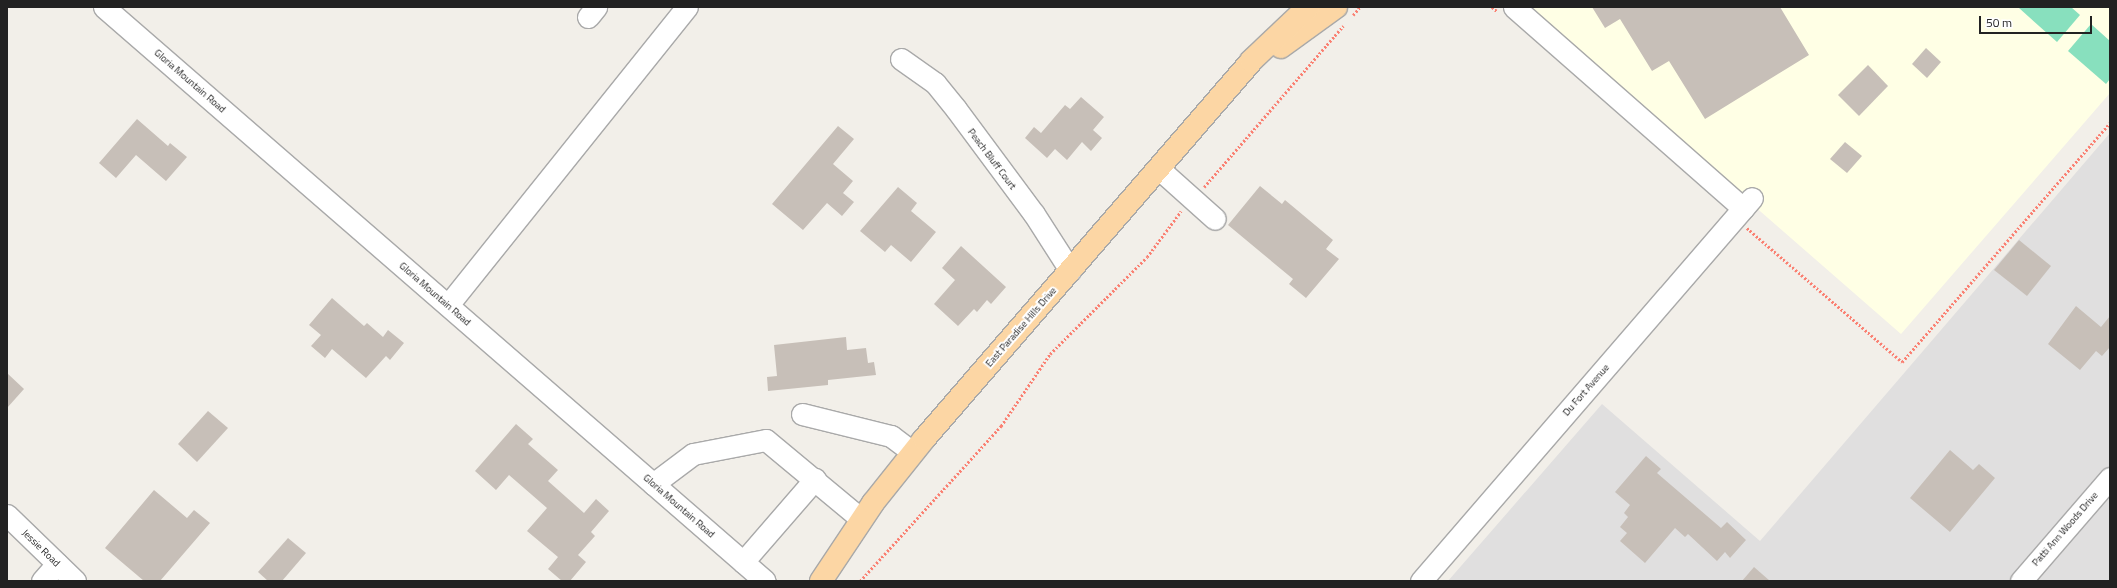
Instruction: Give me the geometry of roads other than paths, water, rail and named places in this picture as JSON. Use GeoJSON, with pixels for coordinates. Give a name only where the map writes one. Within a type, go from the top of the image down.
{"type":"FeatureCollection","features":[{"type":"Feature","properties":{"kind":"main road","name":"East Paradise Hills Drive"},"geometry":{"type":"LineString","coordinates":[[821,581],[862,519],[912,452],[1233,82],[1308,7]]}},
{"type":"Feature","properties":{"kind":"main road","name":"East Paradise Hills Drive"},"geometry":{"type":"LineString","coordinates":[[1233,82],[1343,17]]}},
{"type":"Feature","properties":{"kind":"street","name":"Gloria Mountain Road"},"geometry":{"type":"LineString","coordinates":[[104,7],[765,581]]}},
{"type":"Feature","properties":{"kind":"street"},"geometry":{"type":"LineString","coordinates":[[448,305],[687,7]]}},
{"type":"Feature","properties":{"kind":"street","name":"Du Fort Avenue"},"geometry":{"type":"LineString","coordinates":[[1421,581],[1743,208],[1506,10]]}},
{"type":"Feature","properties":{"kind":"street","name":"Peach Bluff Court"},"geometry":{"type":"LineString","coordinates":[[901,59],[934,83],[956,109],[1034,214],[1070,270]]}},
{"type":"Feature","properties":{"kind":"street"},"geometry":{"type":"LineString","coordinates":[[1158,168],[1216,219]]}},
{"type":"Feature","properties":{"kind":"street"},"geometry":{"type":"LineString","coordinates":[[802,414],[891,436],[912,452]]}},
{"type":"Feature","properties":{"kind":"street"},"geometry":{"type":"LineString","coordinates":[[653,484],[693,454],[759,439],[771,442],[862,519]]}},
{"type":"Feature","properties":{"kind":"street","name":"Patti Ann Woods Drive"},"geometry":{"type":"LineString","coordinates":[[2021,581],[2110,478]]}},
{"type":"Feature","properties":{"kind":"street"},"geometry":{"type":"LineString","coordinates":[[743,562],[815,480]]}},
{"type":"Feature","properties":{"kind":"street","name":"Jessie Road"},"geometry":{"type":"LineString","coordinates":[[7,516],[75,581]]}},
{"type":"Feature","properties":{"kind":"street"},"geometry":{"type":"LineString","coordinates":[[42,581],[57,564]]}}]}
